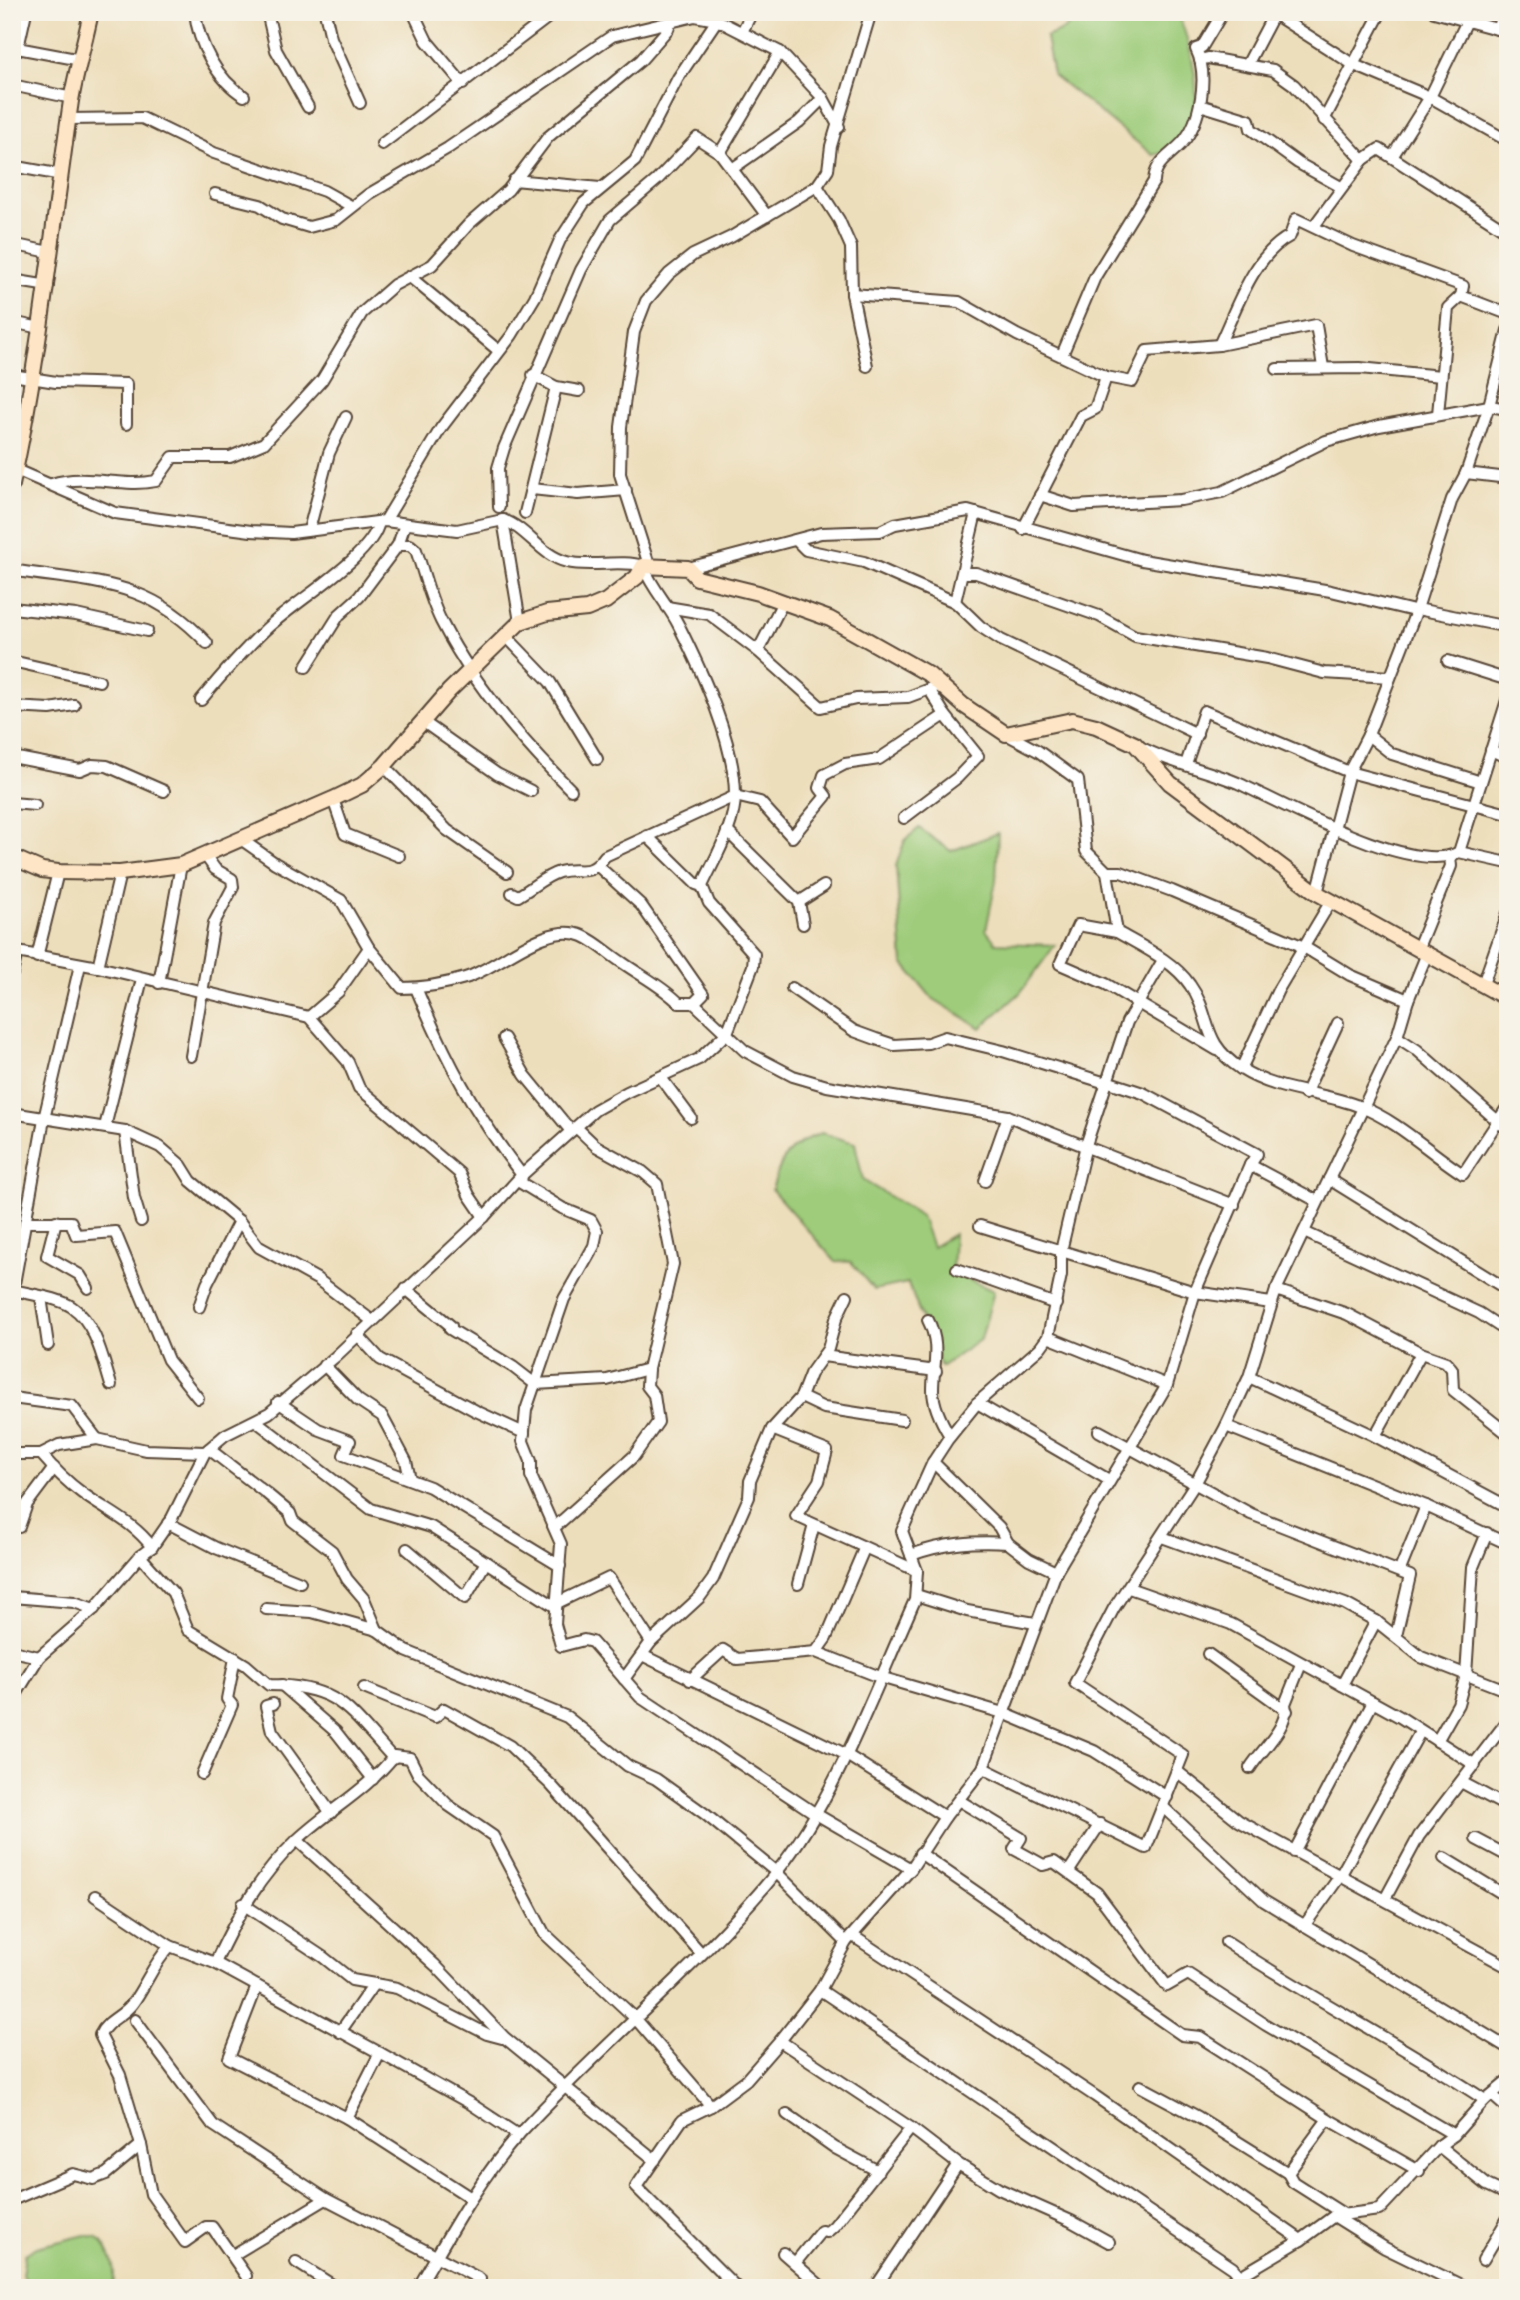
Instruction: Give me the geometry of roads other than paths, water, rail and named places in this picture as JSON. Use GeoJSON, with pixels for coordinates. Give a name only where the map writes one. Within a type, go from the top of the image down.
{"type":"FeatureCollection","features":[{"type":"Feature","properties":{"kind":"street"},"geometry":{"type":"LineString","coordinates":[[26,12],[15,47],[81,60]]}},
{"type":"Feature","properties":{"kind":"street"},"geometry":{"type":"LineString","coordinates":[[12,485],[18,420],[32,378],[48,286],[49,252],[72,98],[91,12]]}},
{"type":"Feature","properties":{"kind":"street"},"geometry":{"type":"LineString","coordinates":[[195,12],[197,29],[218,71],[232,89],[244,96]]}},
{"type":"Feature","properties":{"kind":"street"},"geometry":{"type":"LineString","coordinates":[[267,12],[276,50],[308,107]]}},
{"type":"Feature","properties":{"kind":"street"},"geometry":{"type":"LineString","coordinates":[[325,12],[331,37],[360,103]]}},
{"type":"Feature","properties":{"kind":"street"},"geometry":{"type":"LineString","coordinates":[[413,12],[427,40],[463,84]]}},
{"type":"Feature","properties":{"kind":"street"},"geometry":{"type":"LineString","coordinates":[[382,144],[555,12]]}},
{"type":"Feature","properties":{"kind":"street"},"geometry":{"type":"LineString","coordinates":[[742,32],[752,12]]}},
{"type":"Feature","properties":{"kind":"street"},"geometry":{"type":"LineString","coordinates":[[12,1701],[39,1657],[94,1609],[140,1556],[152,1547],[207,1450],[225,1435],[256,1421],[324,1365],[484,1217],[522,1175],[596,1110],[699,1059],[727,1033],[753,966],[754,954],[709,903],[702,886],[727,831],[735,796],[729,754],[708,691],[678,625],[653,590],[620,474],[622,415],[634,331],[646,301],[669,274],[693,255],[817,186],[828,170],[831,146],[839,127],[871,12]]}},
{"type":"Feature","properties":{"kind":"street"},"geometry":{"type":"LineString","coordinates":[[1062,355],[1095,278],[1154,181],[1155,170],[1193,128],[1200,105],[1200,60],[1196,49],[1202,47],[1223,12]]}},
{"type":"Feature","properties":{"kind":"street"},"geometry":{"type":"LineString","coordinates":[[1324,120],[1381,12]]}},
{"type":"Feature","properties":{"kind":"street"},"geometry":{"type":"LineString","coordinates":[[1434,12],[1502,31],[1504,12]]}},
{"type":"Feature","properties":{"kind":"street"},"geometry":{"type":"LineString","coordinates":[[1247,65],[1274,13],[1354,65],[1430,97],[1508,141]]}},
{"type":"Feature","properties":{"kind":"street"},"geometry":{"type":"LineString","coordinates":[[215,194],[260,205],[282,219],[309,227],[337,220],[351,205],[448,148],[612,36],[676,18],[695,16],[718,20],[780,52],[823,98],[839,127]]}},
{"type":"Feature","properties":{"kind":"street"},"geometry":{"type":"LineString","coordinates":[[52,484],[68,479],[139,485],[156,481],[173,457],[230,457],[264,443],[322,380],[362,313],[394,285],[432,265],[514,180],[548,138],[641,60],[676,18]]}},
{"type":"Feature","properties":{"kind":"street"},"geometry":{"type":"LineString","coordinates":[[201,700],[264,630],[356,557],[377,535],[382,522],[441,428],[499,351],[535,297],[560,240],[584,204],[635,161],[678,78],[718,20]]}},
{"type":"Feature","properties":{"kind":"street"},"geometry":{"type":"LineString","coordinates":[[1392,157],[1430,97],[1467,22]]}},
{"type":"Feature","properties":{"kind":"street"},"geometry":{"type":"LineString","coordinates":[[720,153],[780,52]]}},
{"type":"Feature","properties":{"kind":"street"},"geometry":{"type":"LineString","coordinates":[[1200,60],[1208,58],[1273,70],[1294,85],[1363,160]]}},
{"type":"Feature","properties":{"kind":"street"},"geometry":{"type":"LineString","coordinates":[[12,85],[72,98]]}},
{"type":"Feature","properties":{"kind":"street"},"geometry":{"type":"LineString","coordinates":[[732,169],[799,122],[823,98]]}},
{"type":"Feature","properties":{"kind":"street"},"geometry":{"type":"LineString","coordinates":[[1200,105],[1249,120],[1251,129],[1298,163],[1341,187]]}},
{"type":"Feature","properties":{"kind":"street"},"geometry":{"type":"LineString","coordinates":[[69,119],[142,118],[214,153],[324,191],[351,205]]}},
{"type":"Feature","properties":{"kind":"street"},"geometry":{"type":"LineString","coordinates":[[499,507],[498,468],[533,375],[562,319],[580,270],[610,220],[657,180],[697,138],[720,153],[767,216]]}},
{"type":"Feature","properties":{"kind":"street"},"geometry":{"type":"LineString","coordinates":[[1314,226],[1363,160],[1378,149],[1508,232]]}},
{"type":"Feature","properties":{"kind":"street"},"geometry":{"type":"LineString","coordinates":[[12,166],[62,175]]}},
{"type":"Feature","properties":{"kind":"street"},"geometry":{"type":"LineString","coordinates":[[514,180],[600,188]]}},
{"type":"Feature","properties":{"kind":"street"},"geometry":{"type":"LineString","coordinates":[[817,186],[839,220],[851,247],[852,294],[867,366]]}},
{"type":"Feature","properties":{"kind":"street"},"geometry":{"type":"LineString","coordinates":[[1219,345],[1251,280],[1274,244],[1290,236],[1296,219],[1353,247],[1463,286],[1461,296],[1448,308],[1438,414]]}},
{"type":"Feature","properties":{"kind":"street"},"geometry":{"type":"LineString","coordinates":[[12,244],[49,252]]}},
{"type":"Feature","properties":{"kind":"street"},"geometry":{"type":"LineString","coordinates":[[410,276],[499,351]]}},
{"type":"Feature","properties":{"kind":"street"},"geometry":{"type":"LineString","coordinates":[[12,279],[48,286]]}},
{"type":"Feature","properties":{"kind":"street"},"geometry":{"type":"LineString","coordinates":[[852,294],[959,302],[1017,335],[1106,377],[1132,382],[1147,351],[1219,345],[1316,325],[1323,367]]}},
{"type":"Feature","properties":{"kind":"street"},"geometry":{"type":"LineString","coordinates":[[1461,296],[1508,314]]}},
{"type":"Feature","properties":{"kind":"street"},"geometry":{"type":"LineString","coordinates":[[12,322],[40,328]]}},
{"type":"Feature","properties":{"kind":"street"},"geometry":{"type":"LineString","coordinates":[[1317,892],[1349,772],[1368,734],[1415,610],[1452,499],[1466,473],[1489,407],[1508,330]]}},
{"type":"Feature","properties":{"kind":"street"},"geometry":{"type":"LineString","coordinates":[[1277,369],[1323,367],[1441,376]]}},
{"type":"Feature","properties":{"kind":"street"},"geometry":{"type":"LineString","coordinates":[[12,375],[126,384],[126,424]]}},
{"type":"Feature","properties":{"kind":"street"},"geometry":{"type":"LineString","coordinates":[[533,375],[556,387],[579,391]]}},
{"type":"Feature","properties":{"kind":"street"},"geometry":{"type":"LineString","coordinates":[[1023,529],[1081,416],[1095,409],[1106,377]]}},
{"type":"Feature","properties":{"kind":"street"},"geometry":{"type":"LineString","coordinates":[[525,513],[556,387]]}},
{"type":"Feature","properties":{"kind":"street"},"geometry":{"type":"LineString","coordinates":[[1041,495],[1074,506],[1181,500],[1222,492],[1326,441],[1438,414],[1489,407],[1508,409]]}},
{"type":"Feature","properties":{"kind":"street"},"geometry":{"type":"LineString","coordinates":[[309,530],[329,453],[346,417]]}},
{"type":"Feature","properties":{"kind":"street"},"geometry":{"type":"LineString","coordinates":[[15,462],[52,484],[115,513],[251,531],[290,533],[382,522],[457,530],[503,520],[565,562],[609,566],[634,563],[646,567],[688,568],[796,540],[856,530],[880,531],[895,524],[976,513],[1023,529],[1142,560],[1331,591],[1508,627]]}},
{"type":"Feature","properties":{"kind":"street"},"geometry":{"type":"LineString","coordinates":[[1466,473],[1508,478]]}},
{"type":"Feature","properties":{"kind":"street"},"geometry":{"type":"LineString","coordinates":[[532,489],[578,494],[626,490]]}},
{"type":"Feature","properties":{"kind":"street"},"geometry":{"type":"LineString","coordinates":[[955,602],[976,513]]}},
{"type":"Feature","properties":{"kind":"street"},"geometry":{"type":"LineString","coordinates":[[503,520],[520,622]]}},
{"type":"Feature","properties":{"kind":"street"},"geometry":{"type":"LineString","coordinates":[[306,667],[338,615],[359,597],[398,545],[405,524]]}},
{"type":"Feature","properties":{"kind":"street"},"geometry":{"type":"LineString","coordinates":[[796,540],[806,550],[864,562],[955,602],[981,627],[1001,640],[1197,734]]}},
{"type":"Feature","properties":{"kind":"street"},"geometry":{"type":"LineString","coordinates":[[398,545],[410,545],[416,550],[439,618],[470,672],[519,735],[571,790]]}},
{"type":"Feature","properties":{"kind":"street"},"geometry":{"type":"LineString","coordinates":[[12,857],[42,870],[58,873],[120,873],[181,866],[333,799],[362,785],[384,766],[422,721],[520,622],[547,613],[587,608],[606,601],[646,567]]}},
{"type":"Feature","properties":{"kind":"street"},"geometry":{"type":"LineString","coordinates":[[688,568],[697,578],[783,602],[830,619],[928,674],[945,715],[978,755],[957,778],[904,818]]}},
{"type":"Feature","properties":{"kind":"street"},"geometry":{"type":"LineString","coordinates":[[12,570],[68,579],[79,577],[131,589],[152,598],[191,626],[207,643]]}},
{"type":"Feature","properties":{"kind":"street"},"geometry":{"type":"LineString","coordinates":[[963,573],[976,573],[1099,616],[1135,636],[1267,658],[1324,673],[1390,677]]}},
{"type":"Feature","properties":{"kind":"street"},"geometry":{"type":"LineString","coordinates":[[758,650],[783,602]]}},
{"type":"Feature","properties":{"kind":"street"},"geometry":{"type":"LineString","coordinates":[[667,607],[709,614],[758,650],[821,707],[856,699],[908,697],[935,687]]}},
{"type":"Feature","properties":{"kind":"street"},"geometry":{"type":"LineString","coordinates":[[12,608],[76,615],[147,631]]}},
{"type":"Feature","properties":{"kind":"street"},"geometry":{"type":"LineString","coordinates":[[506,636],[550,682],[597,759]]}},
{"type":"Feature","properties":{"kind":"street"},"geometry":{"type":"LineString","coordinates":[[12,661],[99,681]]}},
{"type":"Feature","properties":{"kind":"street"},"geometry":{"type":"LineString","coordinates":[[1448,661],[1508,680]]}},
{"type":"Feature","properties":{"kind":"street"},"geometry":{"type":"LineString","coordinates":[[935,687],[1006,734],[1038,751],[1078,780],[1086,851],[1107,872],[1117,932]]}},
{"type":"Feature","properties":{"kind":"street"},"geometry":{"type":"LineString","coordinates":[[984,1768],[1146,1848],[1183,1755],[1075,1682],[1114,1608],[1196,1482],[1249,1377],[1276,1290],[1397,1037],[1422,953],[1507,701]]}},
{"type":"Feature","properties":{"kind":"street"},"geometry":{"type":"LineString","coordinates":[[12,706],[50,709],[74,705]]}},
{"type":"Feature","properties":{"kind":"street"},"geometry":{"type":"LineString","coordinates":[[1186,764],[1204,711],[1349,772],[1508,814]]}},
{"type":"Feature","properties":{"kind":"street"},"geometry":{"type":"LineString","coordinates":[[512,893],[518,896],[559,872],[586,872],[598,866],[605,856],[735,796],[760,802],[792,837],[826,796],[820,788],[824,775],[845,764],[879,759],[945,715]]}},
{"type":"Feature","properties":{"kind":"street"},"geometry":{"type":"LineString","coordinates":[[1006,734],[1072,720],[1096,726],[1162,758],[1237,783],[1334,829],[1427,858],[1455,855],[1508,863]]}},
{"type":"Feature","properties":{"kind":"street"},"geometry":{"type":"LineString","coordinates":[[422,721],[497,774],[531,791]]}},
{"type":"Feature","properties":{"kind":"street"},"geometry":{"type":"LineString","coordinates":[[1368,734],[1392,754],[1481,782]]}},
{"type":"Feature","properties":{"kind":"street"},"geometry":{"type":"LineString","coordinates":[[1135,744],[1170,783],[1317,892],[1508,999]]}},
{"type":"Feature","properties":{"kind":"street"},"geometry":{"type":"LineString","coordinates":[[1491,750],[1508,758]]}},
{"type":"Feature","properties":{"kind":"street"},"geometry":{"type":"LineString","coordinates":[[12,757],[80,770],[92,765],[107,766],[164,791]]}},
{"type":"Feature","properties":{"kind":"street"},"geometry":{"type":"LineString","coordinates":[[384,766],[447,830],[507,872]]}},
{"type":"Feature","properties":{"kind":"street"},"geometry":{"type":"LineString","coordinates":[[333,799],[345,834],[399,856]]}},
{"type":"Feature","properties":{"kind":"street"},"geometry":{"type":"LineString","coordinates":[[12,803],[35,805]]}},
{"type":"Feature","properties":{"kind":"street"},"geometry":{"type":"LineString","coordinates":[[727,831],[799,902],[803,924]]}},
{"type":"Feature","properties":{"kind":"street"},"geometry":{"type":"LineString","coordinates":[[647,836],[696,884],[702,886]]}},
{"type":"Feature","properties":{"kind":"street"},"geometry":{"type":"LineString","coordinates":[[242,840],[275,863],[341,900],[369,948],[402,988],[416,988],[466,978],[502,961],[531,942],[572,934],[582,935],[666,989],[679,1003],[695,1003],[745,1051],[793,1076],[828,1086],[1008,1116],[1234,1205]]}},
{"type":"Feature","properties":{"kind":"street"},"geometry":{"type":"LineString","coordinates":[[191,1056],[214,923],[233,887],[232,880],[215,869],[205,855]]}},
{"type":"Feature","properties":{"kind":"street"},"geometry":{"type":"LineString","coordinates":[[159,984],[181,866]]}},
{"type":"Feature","properties":{"kind":"street"},"geometry":{"type":"LineString","coordinates":[[598,866],[640,905],[675,951],[703,994],[695,1003]]}},
{"type":"Feature","properties":{"kind":"street"},"geometry":{"type":"LineString","coordinates":[[1107,872],[1121,872],[1172,891],[1304,947],[1350,975],[1408,1000]]}},
{"type":"Feature","properties":{"kind":"street"},"geometry":{"type":"LineString","coordinates":[[37,957],[58,873]]}},
{"type":"Feature","properties":{"kind":"street"},"geometry":{"type":"LineString","coordinates":[[98,967],[120,873]]}},
{"type":"Feature","properties":{"kind":"street"},"geometry":{"type":"LineString","coordinates":[[799,902],[824,886]]}},
{"type":"Feature","properties":{"kind":"street"},"geometry":{"type":"LineString","coordinates":[[1241,1069],[1278,990],[1331,901]]}},
{"type":"Feature","properties":{"kind":"street"},"geometry":{"type":"LineString","coordinates":[[1483,984],[1508,913]]}},
{"type":"Feature","properties":{"kind":"street"},"geometry":{"type":"LineString","coordinates":[[1217,1050],[1190,985],[1163,960],[1117,932],[1078,925],[1060,964],[1106,985],[1217,1050],[1241,1069],[1276,1087],[1362,1107],[1400,1129],[1463,1174],[1508,1105]]}},
{"type":"Feature","properties":{"kind":"street"},"geometry":{"type":"LineString","coordinates":[[309,1017],[338,992],[369,948]]}},
{"type":"Feature","properties":{"kind":"street"},"geometry":{"type":"LineString","coordinates":[[12,974],[15,952],[98,967],[159,984],[309,1017],[348,1062],[359,1088],[459,1173],[469,1195],[484,1217]]}},
{"type":"Feature","properties":{"kind":"street"},"geometry":{"type":"LineString","coordinates":[[418,2288],[471,2198],[518,2135],[701,1953],[776,1872],[816,1814],[916,1595],[917,1571],[902,1531],[933,1462],[977,1403],[1040,1348],[1048,1337],[1056,1304],[1061,1251],[1086,1145],[1127,1022],[1163,960]]}},
{"type":"Feature","properties":{"kind":"street"},"geometry":{"type":"LineString","coordinates":[[80,965],[44,1119],[13,1293],[41,1297],[72,1307],[88,1324],[111,1385]]}},
{"type":"Feature","properties":{"kind":"street"},"geometry":{"type":"LineString","coordinates":[[105,1127],[142,979]]}},
{"type":"Feature","properties":{"kind":"street"},"geometry":{"type":"LineString","coordinates":[[416,988],[459,1084],[485,1126],[522,1175],[521,1183],[554,1203],[592,1220],[597,1231],[594,1246],[564,1299],[526,1410],[524,1433],[531,1461],[531,1476],[561,1544],[555,1624],[561,1646],[584,1640],[592,1642],[640,1697],[816,1814],[911,1869]]}},
{"type":"Feature","properties":{"kind":"street"},"geometry":{"type":"LineString","coordinates":[[737,2288],[636,2188],[682,2120],[711,2106],[746,2080],[780,2041],[820,1990],[849,1939],[911,1869],[945,1817],[984,1768],[1035,1623],[1056,1572],[1167,1385],[1195,1292],[1257,1154],[1143,1093],[1003,1051],[945,1037],[928,1043],[894,1045],[877,1040],[855,1031],[792,988]]}},
{"type":"Feature","properties":{"kind":"street"},"geometry":{"type":"LineString","coordinates":[[1305,1094],[1338,1023]]}},
{"type":"Feature","properties":{"kind":"street"},"geometry":{"type":"LineString","coordinates":[[1397,1037],[1417,1050],[1508,1130]]}},
{"type":"Feature","properties":{"kind":"street"},"geometry":{"type":"LineString","coordinates":[[504,1038],[525,1074],[574,1129],[596,1146],[643,1172],[657,1184],[673,1264],[648,1369],[647,1386],[654,1395],[657,1422],[634,1456],[555,1527]]}},
{"type":"Feature","properties":{"kind":"street"},"geometry":{"type":"LineString","coordinates":[[662,1079],[691,1118]]}},
{"type":"Feature","properties":{"kind":"street"},"geometry":{"type":"LineString","coordinates":[[12,1113],[125,1131],[160,1147],[181,1165],[191,1181],[239,1221],[259,1247],[317,1279],[371,1320]]}},
{"type":"Feature","properties":{"kind":"street"},"geometry":{"type":"LineString","coordinates":[[985,1181],[1008,1116]]}},
{"type":"Feature","properties":{"kind":"street"},"geometry":{"type":"LineString","coordinates":[[125,1131],[134,1198],[141,1221]]}},
{"type":"Feature","properties":{"kind":"street"},"geometry":{"type":"LineString","coordinates":[[1250,1166],[1317,1201]]}},
{"type":"Feature","properties":{"kind":"street"},"geometry":{"type":"LineString","coordinates":[[1329,1179],[1508,1290]]}},
{"type":"Feature","properties":{"kind":"street"},"geometry":{"type":"LineString","coordinates":[[56,1221],[47,1256],[80,1275],[88,1288]]}},
{"type":"Feature","properties":{"kind":"street"},"geometry":{"type":"LineString","coordinates":[[200,1307],[207,1284],[239,1221]]}},
{"type":"Feature","properties":{"kind":"street"},"geometry":{"type":"LineString","coordinates":[[24,1222],[73,1223],[76,1235],[115,1231],[168,1360],[198,1398]]}},
{"type":"Feature","properties":{"kind":"street"},"geometry":{"type":"LineString","coordinates":[[980,1226],[1195,1292],[1271,1303]]}},
{"type":"Feature","properties":{"kind":"street"},"geometry":{"type":"LineString","coordinates":[[1304,1232],[1419,1288],[1479,1313],[1508,1332]]}},
{"type":"Feature","properties":{"kind":"street"},"geometry":{"type":"LineString","coordinates":[[957,1269],[1056,1304]]}},
{"type":"Feature","properties":{"kind":"street"},"geometry":{"type":"LineString","coordinates":[[406,1289],[451,1326],[450,1329],[513,1367],[535,1384],[607,1380],[648,1369]]}},
{"type":"Feature","properties":{"kind":"street"},"geometry":{"type":"LineString","coordinates":[[1276,1290],[1347,1314],[1420,1353],[1446,1362],[1452,1369],[1453,1390],[1508,1434]]}},
{"type":"Feature","properties":{"kind":"street"},"geometry":{"type":"LineString","coordinates":[[624,1679],[651,1642],[700,1597],[713,1579],[749,1497],[750,1481],[772,1429],[801,1397],[810,1374],[823,1356],[848,1296]]}},
{"type":"Feature","properties":{"kind":"street"},"geometry":{"type":"LineString","coordinates":[[41,1297],[48,1345]]}},
{"type":"Feature","properties":{"kind":"street"},"geometry":{"type":"LineString","coordinates":[[928,1320],[935,1338],[936,1371],[933,1392],[941,1421],[950,1436]]}},
{"type":"Feature","properties":{"kind":"street"},"geometry":{"type":"LineString","coordinates":[[357,1334],[380,1359],[476,1411],[524,1433]]}},
{"type":"Feature","properties":{"kind":"street"},"geometry":{"type":"LineString","coordinates":[[1048,1337],[1167,1385]]}},
{"type":"Feature","properties":{"kind":"street"},"geometry":{"type":"LineString","coordinates":[[1376,1436],[1420,1353]]}},
{"type":"Feature","properties":{"kind":"street"},"geometry":{"type":"LineString","coordinates":[[823,1356],[936,1371]]}},
{"type":"Feature","properties":{"kind":"street"},"geometry":{"type":"LineString","coordinates":[[324,1365],[358,1400],[382,1416],[406,1461],[410,1479]]}},
{"type":"Feature","properties":{"kind":"street"},"geometry":{"type":"LineString","coordinates":[[1249,1377],[1376,1436],[1508,1507]]}},
{"type":"Feature","properties":{"kind":"street"},"geometry":{"type":"LineString","coordinates":[[801,1397],[824,1408],[902,1420]]}},
{"type":"Feature","properties":{"kind":"street"},"geometry":{"type":"LineString","coordinates":[[12,1398],[72,1406],[97,1439]]}},
{"type":"Feature","properties":{"kind":"street"},"geometry":{"type":"LineString","coordinates":[[278,1402],[318,1429],[350,1441],[344,1455],[410,1479],[473,1511],[560,1566]]}},
{"type":"Feature","properties":{"kind":"street"},"geometry":{"type":"LineString","coordinates":[[977,1403],[1109,1480]]}},
{"type":"Feature","properties":{"kind":"street"},"geometry":{"type":"LineString","coordinates":[[256,1421],[371,1509],[431,1527],[556,1605]]}},
{"type":"Feature","properties":{"kind":"street"},"geometry":{"type":"LineString","coordinates":[[1226,1426],[1426,1506],[1508,1544]]}},
{"type":"Feature","properties":{"kind":"street"},"geometry":{"type":"LineString","coordinates":[[772,1429],[827,1451],[819,1481],[796,1516],[917,1571]]}},
{"type":"Feature","properties":{"kind":"street"},"geometry":{"type":"LineString","coordinates":[[1098,1431],[1251,1514],[1410,1576],[1396,1636]]}},
{"type":"Feature","properties":{"kind":"street"},"geometry":{"type":"LineString","coordinates":[[12,1454],[41,1454],[59,1445],[97,1439],[146,1450],[207,1450],[266,1493],[290,1513],[293,1521],[332,1551],[347,1579],[364,1600],[377,1630]]}},
{"type":"Feature","properties":{"kind":"street"},"geometry":{"type":"LineString","coordinates":[[41,1454],[83,1494],[119,1514],[139,1530],[152,1547]]}},
{"type":"Feature","properties":{"kind":"street"},"geometry":{"type":"LineString","coordinates":[[933,1462],[999,1527],[1007,1543],[1029,1559],[1056,1572]]}},
{"type":"Feature","properties":{"kind":"street"},"geometry":{"type":"LineString","coordinates":[[19,1527],[27,1504],[54,1468]]}},
{"type":"Feature","properties":{"kind":"street"},"geometry":{"type":"LineString","coordinates":[[1400,1570],[1426,1506]]}},
{"type":"Feature","properties":{"kind":"street"},"geometry":{"type":"LineString","coordinates":[[168,1523],[216,1548],[300,1582]]}},
{"type":"Feature","properties":{"kind":"street"},"geometry":{"type":"LineString","coordinates":[[798,1584],[814,1525]]}},
{"type":"Feature","properties":{"kind":"street"},"geometry":{"type":"LineString","coordinates":[[1437,1741],[1458,1704],[1466,1675],[1473,1567],[1487,1533]]}},
{"type":"Feature","properties":{"kind":"street"},"geometry":{"type":"LineString","coordinates":[[1161,1538],[1345,1604],[1376,1621],[1421,1657],[1508,1691]]}},
{"type":"Feature","properties":{"kind":"street"},"geometry":{"type":"LineString","coordinates":[[911,1555],[936,1546],[972,1541],[1007,1543]]}},
{"type":"Feature","properties":{"kind":"street"},"geometry":{"type":"LineString","coordinates":[[407,1549],[466,1598],[486,1562]]}},
{"type":"Feature","properties":{"kind":"street"},"geometry":{"type":"LineString","coordinates":[[816,1652],[826,1638],[864,1549]]}},
{"type":"Feature","properties":{"kind":"street"},"geometry":{"type":"LineString","coordinates":[[140,1556],[173,1593],[188,1630],[235,1658],[269,1685],[302,1686],[333,1695],[393,1758],[410,1758],[418,1774],[448,1805],[493,1836],[544,1933],[635,2018],[711,2106]]}},
{"type":"Feature","properties":{"kind":"street"},"geometry":{"type":"LineString","coordinates":[[556,1605],[609,1578],[651,1642]]}},
{"type":"Feature","properties":{"kind":"street"},"geometry":{"type":"LineString","coordinates":[[1129,1588],[1231,1624],[1373,1702],[1475,1765]]}},
{"type":"Feature","properties":{"kind":"street"},"geometry":{"type":"LineString","coordinates":[[916,1595],[967,1611],[1035,1623]]}},
{"type":"Feature","properties":{"kind":"street"},"geometry":{"type":"LineString","coordinates":[[12,1597],[74,1602],[94,1609]]}},
{"type":"Feature","properties":{"kind":"street"},"geometry":{"type":"LineString","coordinates":[[266,1609],[312,1612],[377,1630],[405,1651],[567,1717],[628,1766],[656,1779],[705,1814],[776,1872],[849,1939],[1095,2096],[1301,2240]]}},
{"type":"Feature","properties":{"kind":"street"},"geometry":{"type":"LineString","coordinates":[[1342,1685],[1376,1621]]}},
{"type":"Feature","properties":{"kind":"street"},"geometry":{"type":"LineString","coordinates":[[690,1680],[723,1650],[737,1658],[816,1652],[880,1677],[1003,1713],[1094,1751],[1165,1802],[1264,1901],[1508,2048]]}},
{"type":"Feature","properties":{"kind":"street"},"geometry":{"type":"LineString","coordinates":[[12,1651],[39,1657]]}},
{"type":"Feature","properties":{"kind":"street"},"geometry":{"type":"LineString","coordinates":[[1208,1654],[1287,1711]]}},
{"type":"Feature","properties":{"kind":"street"},"geometry":{"type":"LineString","coordinates":[[642,1655],[690,1680],[754,1707],[845,1754],[945,1817]]}},
{"type":"Feature","properties":{"kind":"street"},"geometry":{"type":"LineString","coordinates":[[202,1774],[232,1705],[227,1699],[235,1658]]}},
{"type":"Feature","properties":{"kind":"street"},"geometry":{"type":"LineString","coordinates":[[1250,1768],[1282,1723],[1301,1664]]}},
{"type":"Feature","properties":{"kind":"street"},"geometry":{"type":"LineString","coordinates":[[282,1685],[336,1732],[373,1779]]}},
{"type":"Feature","properties":{"kind":"street"},"geometry":{"type":"LineString","coordinates":[[364,1688],[435,1717],[444,1709],[510,1746],[587,1823],[701,1953]]}},
{"type":"Feature","properties":{"kind":"street"},"geometry":{"type":"LineString","coordinates":[[1294,1852],[1373,1702]]}},
{"type":"Feature","properties":{"kind":"street"},"geometry":{"type":"LineString","coordinates":[[273,1703],[266,1706],[272,1731],[331,1813]]}},
{"type":"Feature","properties":{"kind":"street"},"geometry":{"type":"LineString","coordinates":[[1385,1899],[1419,1836],[1508,1720]]}},
{"type":"Feature","properties":{"kind":"street"},"geometry":{"type":"LineString","coordinates":[[1304,1926],[1340,1876],[1420,1732]]}},
{"type":"Feature","properties":{"kind":"street"},"geometry":{"type":"LineString","coordinates":[[215,1963],[243,1904],[297,1840],[373,1779],[393,1758]]}},
{"type":"Feature","properties":{"kind":"street"},"geometry":{"type":"LineString","coordinates":[[1178,1772],[1239,1821],[1508,1967]]}},
{"type":"Feature","properties":{"kind":"street"},"geometry":{"type":"LineString","coordinates":[[1461,1782],[1508,1807]]}},
{"type":"Feature","properties":{"kind":"street"},"geometry":{"type":"LineString","coordinates":[[960,1801],[1021,1838],[1014,1849],[1043,1866],[1054,1862],[1097,1893],[1167,1986],[1188,1974],[1266,2025],[1454,2135]]}},
{"type":"Feature","properties":{"kind":"street"},"geometry":{"type":"LineString","coordinates":[[1069,1871],[1100,1824]]}},
{"type":"Feature","properties":{"kind":"street"},"geometry":{"type":"LineString","coordinates":[[1476,1839],[1508,1856]]}},
{"type":"Feature","properties":{"kind":"street"},"geometry":{"type":"LineString","coordinates":[[297,1840],[435,1965],[505,2038],[564,2089],[655,2160]]}},
{"type":"Feature","properties":{"kind":"street"},"geometry":{"type":"LineString","coordinates":[[920,1853],[1182,2035],[1200,2037],[1328,2119],[1419,2171]]}},
{"type":"Feature","properties":{"kind":"street"},"geometry":{"type":"LineString","coordinates":[[1444,1858],[1508,1897]]}},
{"type":"Feature","properties":{"kind":"street"},"geometry":{"type":"LineString","coordinates":[[95,1896],[170,1946],[215,1963],[471,2104],[518,2135]]}},
{"type":"Feature","properties":{"kind":"street"},"geometry":{"type":"LineString","coordinates":[[243,1904],[323,1957],[352,1980],[397,1988],[488,2034],[505,2038]]}},
{"type":"Feature","properties":{"kind":"street"},"geometry":{"type":"LineString","coordinates":[[1226,1942],[1297,1989],[1508,2109]]}},
{"type":"Feature","properties":{"kind":"street"},"geometry":{"type":"LineString","coordinates":[[170,1946],[156,1961],[130,2006],[105,2024],[100,2035],[120,2075],[141,2145],[151,2194],[182,2240],[188,2241],[209,2226],[246,2276]]}},
{"type":"Feature","properties":{"kind":"street"},"geometry":{"type":"LineString","coordinates":[[340,2032],[373,1984]]}},
{"type":"Feature","properties":{"kind":"street"},"geometry":{"type":"LineString","coordinates":[[257,1986],[229,2058],[347,2118],[471,2198]]}},
{"type":"Feature","properties":{"kind":"street"},"geometry":{"type":"LineString","coordinates":[[820,1990],[1233,2268],[1232,2283]]}},
{"type":"Feature","properties":{"kind":"street"},"geometry":{"type":"LineString","coordinates":[[135,2020],[213,2125],[326,2199],[435,2258],[481,2279]]}},
{"type":"Feature","properties":{"kind":"street"},"geometry":{"type":"LineString","coordinates":[[780,2041],[911,2128],[958,2164],[999,2189],[1071,2221],[1109,2242]]}},
{"type":"Feature","properties":{"kind":"street"},"geometry":{"type":"LineString","coordinates":[[347,2118],[380,2053]]}},
{"type":"Feature","properties":{"kind":"street"},"geometry":{"type":"LineString","coordinates":[[1232,2283],[1334,2216],[1379,2210],[1419,2171],[1439,2146],[1454,2135],[1488,2098],[1508,2081]]}},
{"type":"Feature","properties":{"kind":"street"},"geometry":{"type":"LineString","coordinates":[[1140,2086],[1198,2116],[1288,2173],[1293,2182],[1347,2216]]}},
{"type":"Feature","properties":{"kind":"street"},"geometry":{"type":"LineString","coordinates":[[787,2114],[835,2148],[878,2171]]}},
{"type":"Feature","properties":{"kind":"street"},"geometry":{"type":"LineString","coordinates":[[1288,2173],[1328,2119]]}},
{"type":"Feature","properties":{"kind":"street"},"geometry":{"type":"LineString","coordinates":[[795,2263],[821,2231],[827,2232],[834,2226],[911,2128]]}},
{"type":"Feature","properties":{"kind":"street"},"geometry":{"type":"LineString","coordinates":[[12,2200],[73,2174],[93,2179],[106,2174],[141,2145]]}},
{"type":"Feature","properties":{"kind":"street"},"geometry":{"type":"LineString","coordinates":[[1439,2146],[1487,2185],[1508,2195]]}},
{"type":"Feature","properties":{"kind":"street"},"geometry":{"type":"LineString","coordinates":[[874,2288],[958,2164]]}},
{"type":"Feature","properties":{"kind":"street"},"geometry":{"type":"LineString","coordinates":[[233,2255],[326,2199]]}},
{"type":"Feature","properties":{"kind":"street"},"geometry":{"type":"LineString","coordinates":[[1334,2216],[1385,2248],[1467,2288]]}},
{"type":"Feature","properties":{"kind":"street"},"geometry":{"type":"LineString","coordinates":[[1483,2260],[1508,2218]]}},
{"type":"Feature","properties":{"kind":"street"},"geometry":{"type":"LineString","coordinates":[[783,2253],[822,2288]]}},
{"type":"Feature","properties":{"kind":"street"},"geometry":{"type":"LineString","coordinates":[[296,2262],[337,2288]]}}]}
